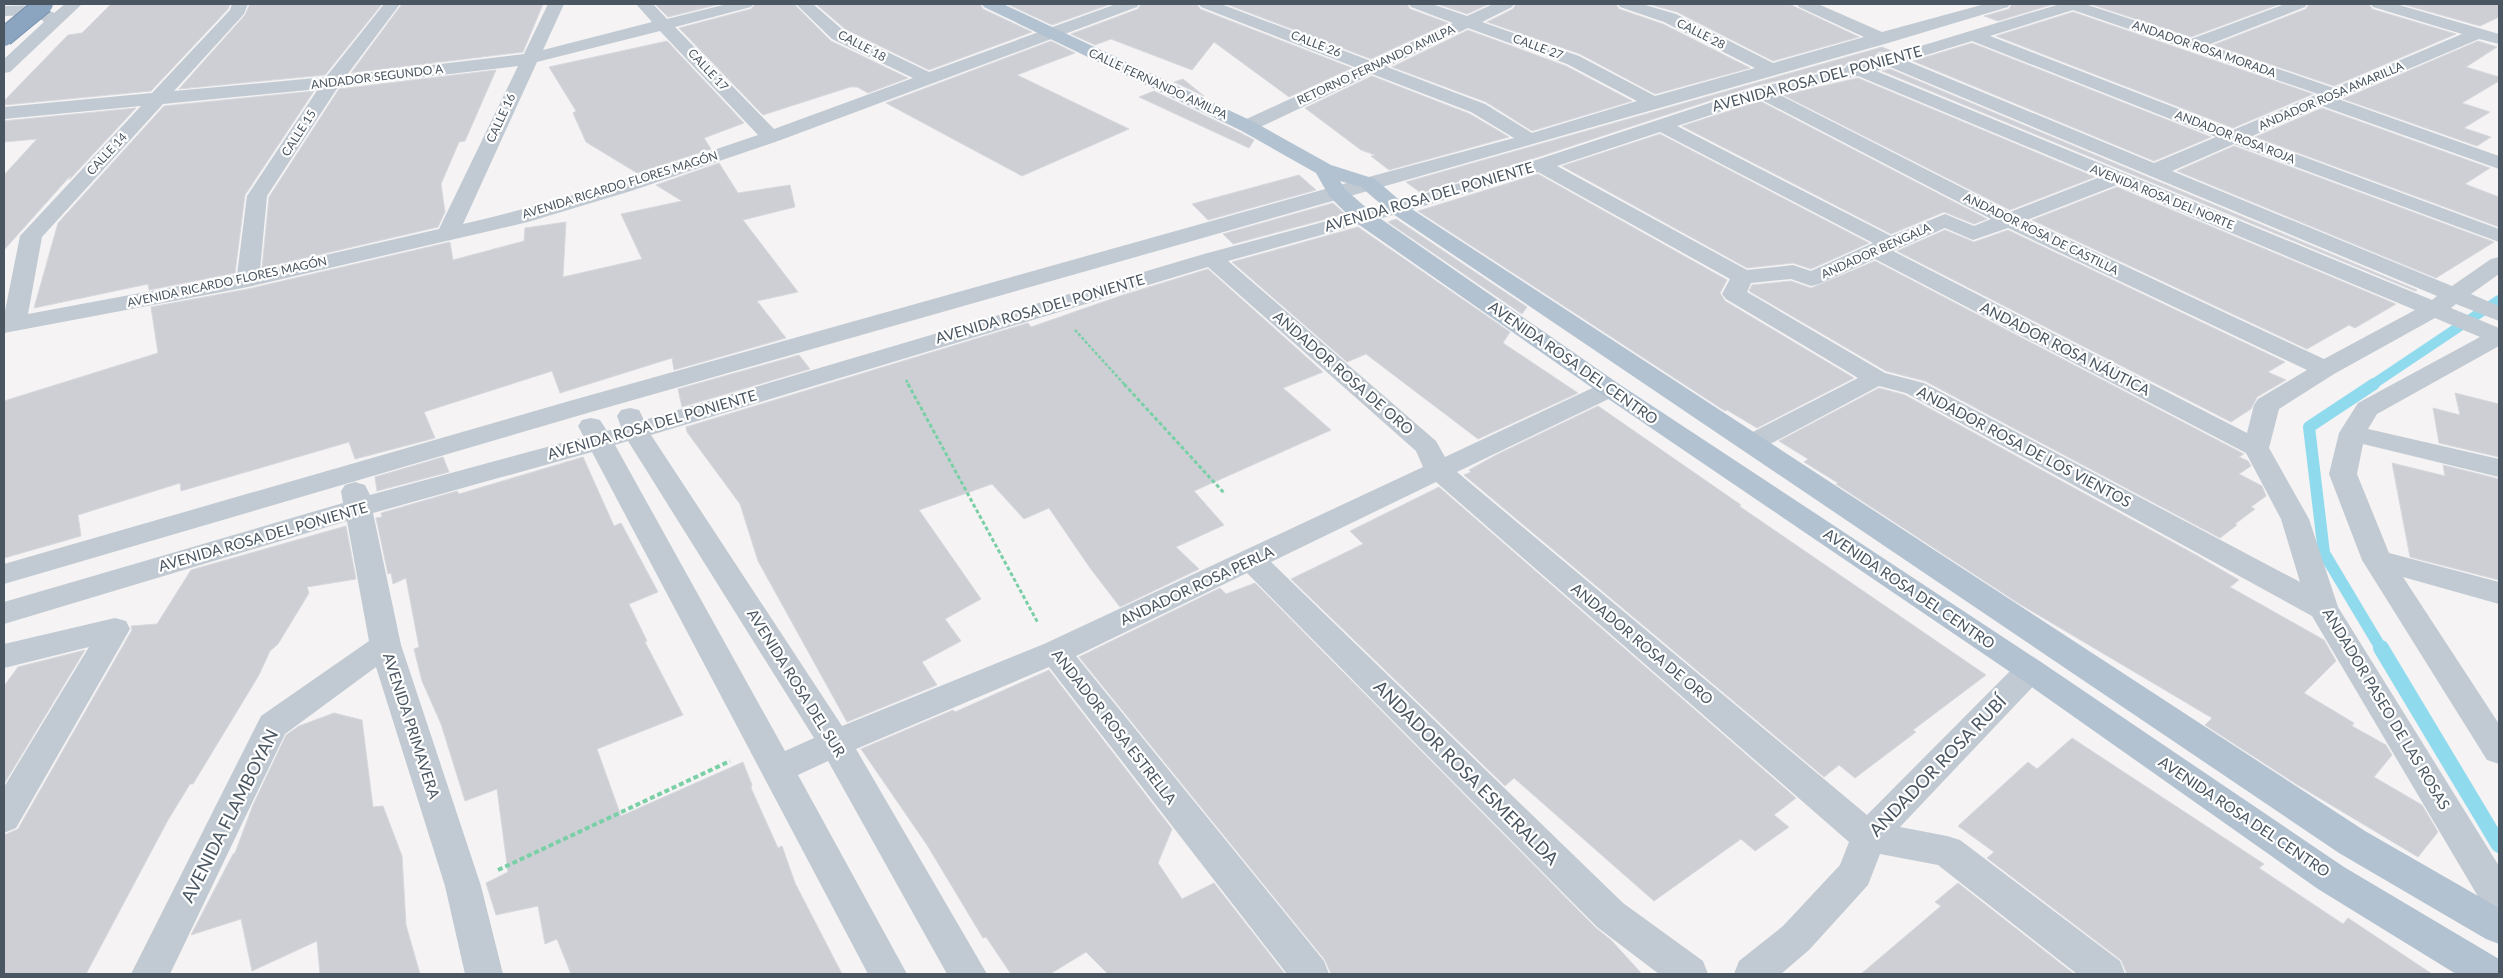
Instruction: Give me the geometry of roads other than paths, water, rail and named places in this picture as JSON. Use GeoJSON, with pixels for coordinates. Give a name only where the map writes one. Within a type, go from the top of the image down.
{"type":"FeatureCollection","features":[{"type":"Feature","properties":{"kind":"highway"},"geometry":{"type":"LineString","coordinates":[[4,37],[44,4]]}},
{"type":"Feature","properties":{"kind":"main road","name":"CALLE FERNANDO AMILPA"},"geometry":{"type":"LineString","coordinates":[[990,4],[1246,126],[1330,180]]}},
{"type":"Feature","properties":{"kind":"main road","name":"AVENIDA ROSA DEL CENTRO"},"geometry":{"type":"LineString","coordinates":[[1330,180],[1363,217],[1610,389],[2030,670],[2331,878],[2490,974]]}},
{"type":"Feature","properties":{"kind":"main road","name":"AVENIDA ROSA DEL CENTRO"},"geometry":{"type":"LineString","coordinates":[[1368,183],[1397,208],[2352,842],[2499,927]]}},
{"type":"Feature","properties":{"kind":"street"},"geometry":{"type":"LineString","coordinates":[[4,68],[74,4]]}},
{"type":"Feature","properties":{"kind":"street","name":"CALLE 14"},"geometry":{"type":"LineString","coordinates":[[9,325],[31,236],[238,11],[240,4]]}},
{"type":"Feature","properties":{"kind":"street","name":"CALLE 15"},"geometry":{"type":"LineString","coordinates":[[248,280],[257,196],[332,82],[392,4]]}},
{"type":"Feature","properties":{"kind":"street","name":"CALLE 16"},"geometry":{"type":"LineString","coordinates":[[448,233],[556,4]]}},
{"type":"Feature","properties":{"kind":"street","name":"CALLE 17"},"geometry":{"type":"LineString","coordinates":[[644,4],[771,137]]}},
{"type":"Feature","properties":{"kind":"street","name":"ANDADOR SEGUNDO A"},"geometry":{"type":"LineString","coordinates":[[4,113],[332,82],[529,59],[745,4]]}},
{"type":"Feature","properties":{"kind":"street","name":"CALLE 18"},"geometry":{"type":"LineString","coordinates":[[804,4],[838,35],[926,78]]}},
{"type":"Feature","properties":{"kind":"street","name":"AVENIDA RICARDO FLORES MAGÓN"},"geometry":{"type":"LineString","coordinates":[[9,325],[248,280],[520,217],[624,187],[771,137],[1050,32],[1131,4]]}},
{"type":"Feature","properties":{"kind":"street","name":"CALLE 26"},"geometry":{"type":"LineString","coordinates":[[1207,4],[1373,66],[1478,108],[1530,140]]}},
{"type":"Feature","properties":{"kind":"street","name":"CALLE 27"},"geometry":{"type":"LineString","coordinates":[[1417,4],[1573,60],[1656,113]]}},
{"type":"Feature","properties":{"kind":"street","name":"RETORNO FERNANDO AMILPA"},"geometry":{"type":"LineString","coordinates":[[1246,126],[1506,4]]}},
{"type":"Feature","properties":{"kind":"street","name":"CALLE 28"},"geometry":{"type":"LineString","coordinates":[[1626,4],[1670,18],[1773,70]]}},
{"type":"Feature","properties":{"kind":"street"},"geometry":{"type":"LineString","coordinates":[[1804,4],[1882,39]]}},
{"type":"Feature","properties":{"kind":"street","name":"ANDADOR ROSA ROJA"},"geometry":{"type":"LineString","coordinates":[[1942,4],[1971,24],[2233,137],[2499,236]]}},
{"type":"Feature","properties":{"kind":"street","name":"AVENIDA ROSA DEL PONIENTE"},"geometry":{"type":"LineString","coordinates":[[4,574],[622,395],[1330,180],[1368,183],[1530,140],[1860,70],[1890,61],[1971,24],[2002,4]]}},
{"type":"Feature","properties":{"kind":"street","name":"AVENIDA ROSA DEL PONIENTE"},"geometry":{"type":"LineString","coordinates":[[4,613],[358,508],[635,431],[892,353],[1540,165],[1656,113],[1773,70],[1882,39],[2074,4]]}},
{"type":"Feature","properties":{"kind":"street","name":"ANDADOR ROSA MORADA"},"geometry":{"type":"LineString","coordinates":[[2074,4],[2192,45],[2499,163]]}},
{"type":"Feature","properties":{"kind":"street"},"geometry":{"type":"LineString","coordinates":[[2192,45],[2299,4]]}},
{"type":"Feature","properties":{"kind":"street"},"geometry":{"type":"LineString","coordinates":[[2379,4],[2499,39]]}},
{"type":"Feature","properties":{"kind":"street"},"geometry":{"type":"LineString","coordinates":[[4,10],[40,10],[53,22]]}},
{"type":"Feature","properties":{"kind":"street","name":"ANDADOR ROSA AMARILLA"},"geometry":{"type":"LineString","coordinates":[[2156,170],[2478,33]]}},
{"type":"Feature","properties":{"kind":"street","name":"AVENIDA ROSA DEL NORTE"},"geometry":{"type":"LineString","coordinates":[[1858,46],[1890,61],[2156,170],[2452,305],[2496,330]]}},
{"type":"Feature","properties":{"kind":"street","name":"AVENIDA ROSA DEL NORTE"},"geometry":{"type":"LineString","coordinates":[[1826,55],[2116,178],[2452,305]]}},
{"type":"Feature","properties":{"kind":"street","name":"ANDADOR ROSA DE CASTILLA"},"geometry":{"type":"LineString","coordinates":[[1761,92],[2009,220],[2325,369]]}},
{"type":"Feature","properties":{"kind":"street","name":"ANDADOR ROSA NÁUTICA"},"geometry":{"type":"LineString","coordinates":[[1656,113],[1883,247],[2256,448]]}},
{"type":"Feature","properties":{"kind":"street"},"geometry":{"type":"LineString","coordinates":[[1540,165],[1743,277]]}},
{"type":"Feature","properties":{"kind":"street","name":"ANDADOR BENGALA"},"geometry":{"type":"LineString","coordinates":[[1743,277],[1793,272],[1811,280],[1945,220],[1972,234],[2116,178]]}},
{"type":"Feature","properties":{"kind":"street","name":"ANDADOR ROSA DE ORO"},"geometry":{"type":"LineString","coordinates":[[1212,259],[1432,458],[1868,837]]}},
{"type":"Feature","properties":{"kind":"street"},"geometry":{"type":"LineString","coordinates":[[2256,448],[2267,405],[2325,369],[2452,305],[2499,264]]}},
{"type":"Feature","properties":{"kind":"street","name":"ANDADOR ROSA DE LOS VIENTOS"},"geometry":{"type":"LineString","coordinates":[[1743,277],[1734,294],[1876,378],[1915,388],[2323,608]]}},
{"type":"Feature","properties":{"kind":"street"},"geometry":{"type":"LineString","coordinates":[[2496,330],[2367,409],[2352,433],[2343,474],[2377,560],[2496,741]]}},
{"type":"Feature","properties":{"kind":"street"},"geometry":{"type":"LineString","coordinates":[[1752,443],[1876,378]]}},
{"type":"Feature","properties":{"kind":"street","name":"ANDADOR ROSA PERLA"},"geometry":{"type":"LineString","coordinates":[[771,757],[835,743],[1054,652],[1252,561],[1432,458],[1610,389]]}},
{"type":"Feature","properties":{"kind":"street","name":"AVENIDA ROSA DEL SUR"},"geometry":{"type":"LineString","coordinates":[[622,395],[635,431],[835,743],[968,974]]}},
{"type":"Feature","properties":{"kind":"street"},"geometry":{"type":"LineString","coordinates":[[582,406],[599,441],[888,974]]}},
{"type":"Feature","properties":{"kind":"street"},"geometry":{"type":"LineString","coordinates":[[2352,433],[2499,468]]}},
{"type":"Feature","properties":{"kind":"street","name":"ANDADOR PASEO DE LAS ROSAS"},"geometry":{"type":"LineString","coordinates":[[2256,448],[2295,518],[2323,608],[2499,898]]}},
{"type":"Feature","properties":{"kind":"street","name":"AVENIDA PRIMAVERA"},"geometry":{"type":"LineString","coordinates":[[352,474],[385,645],[463,886],[484,974]]}},
{"type":"Feature","properties":{"kind":"street"},"geometry":{"type":"LineString","coordinates":[[2377,560],[2499,593]]}},
{"type":"Feature","properties":{"kind":"street","name":"ANDADOR ROSA ESMERALDA"},"geometry":{"type":"LineString","coordinates":[[1252,561],[1610,915],[1689,974]]}},
{"type":"Feature","properties":{"kind":"street"},"geometry":{"type":"LineString","coordinates":[[4,656],[115,629],[4,818]]}},
{"type":"Feature","properties":{"kind":"street","name":"AVENIDA FLAMBOYAN"},"geometry":{"type":"LineString","coordinates":[[150,974],[273,726],[385,645]]}},
{"type":"Feature","properties":{"kind":"street","name":"ANDADOR ROSA ESTRELLA"},"geometry":{"type":"LineString","coordinates":[[1054,652],[1310,974]]}},
{"type":"Feature","properties":{"kind":"street","name":"ANDADOR ROSA RUBÍ"},"geometry":{"type":"LineString","coordinates":[[1753,974],[1796,938],[1855,874],[1868,837],[2030,670]]}},
{"type":"Feature","properties":{"kind":"street"},"geometry":{"type":"LineString","coordinates":[[1868,837],[1948,851],[2106,974]]}},
{"type":"Feature","properties":{"kind":"waterway"},"geometry":{"type":"LineString","coordinates":[[2372,385],[2499,300]]}},
{"type":"Feature","properties":{"kind":"waterway"},"geometry":{"type":"LineString","coordinates":[[2374,384],[2309,427],[2324,553],[2382,650]]}},
{"type":"Feature","properties":{"kind":"waterway"},"geometry":{"type":"LineString","coordinates":[[2381,648],[2499,845]]}}]}
